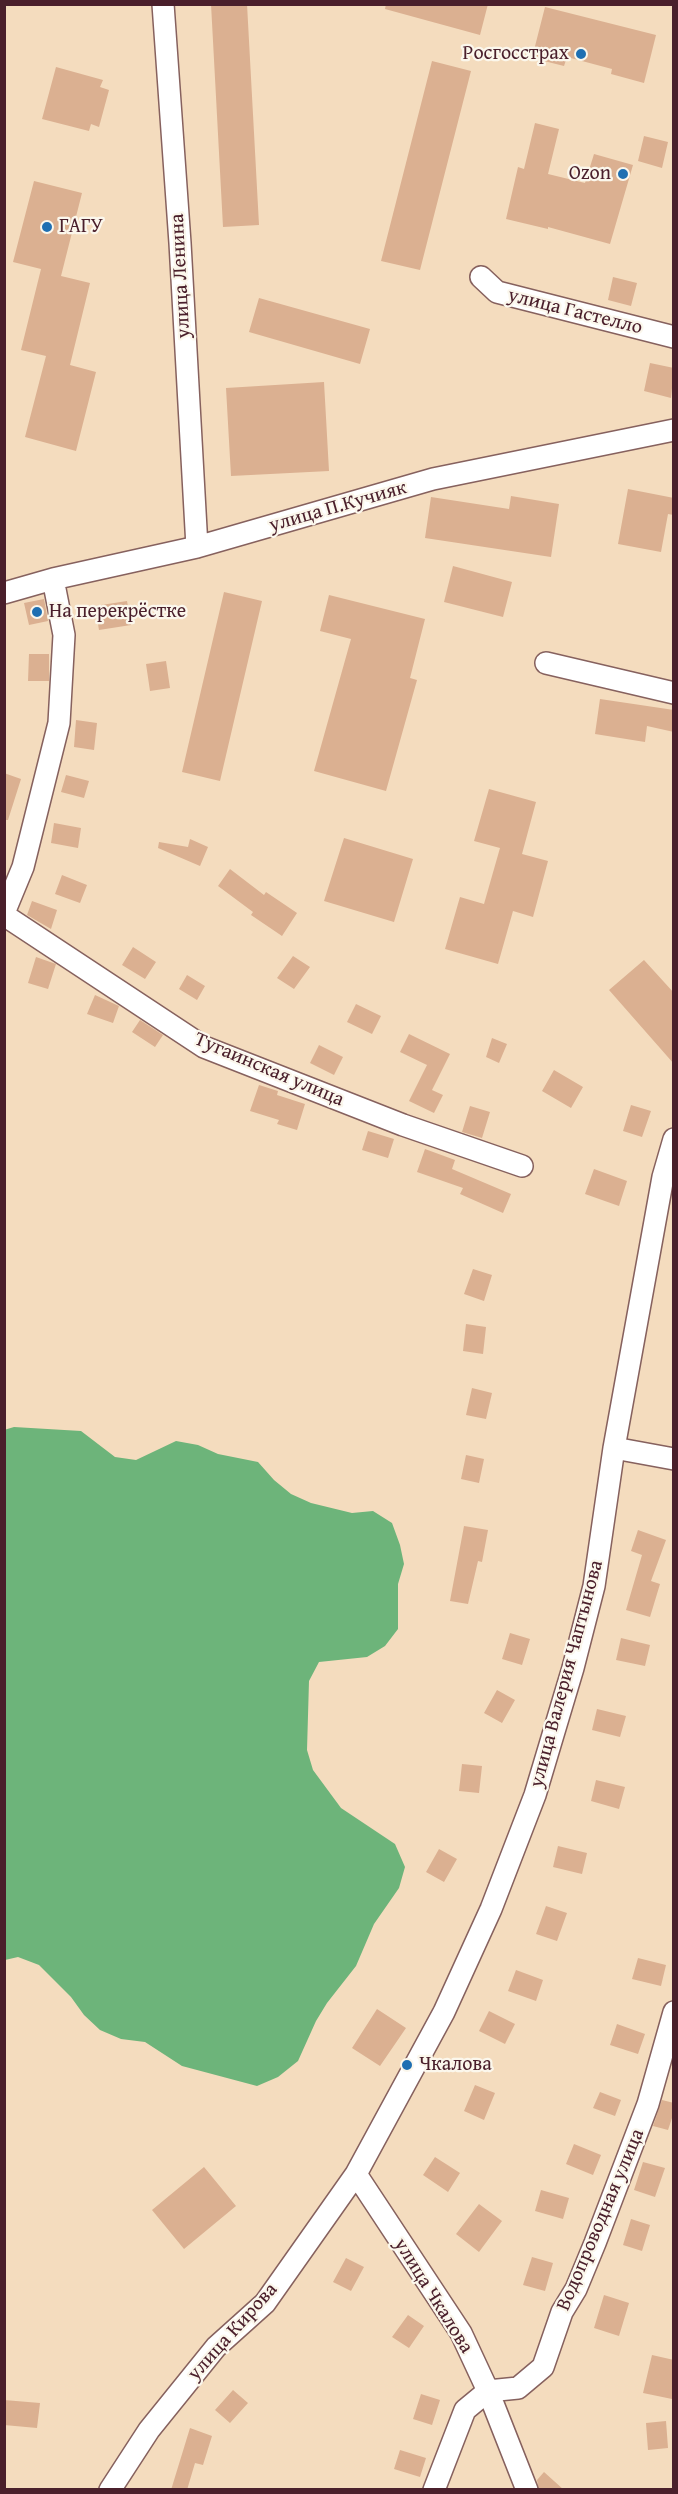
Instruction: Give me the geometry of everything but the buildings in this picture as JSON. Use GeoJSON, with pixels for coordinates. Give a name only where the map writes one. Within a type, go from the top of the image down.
{"type":"FeatureCollection","features":[{"type":"Feature","properties":{"kind":"street","name":"улица Ленина"},"geometry":{"type":"LineString","coordinates":[[163,4],[180,243],[197,547]]}},
{"type":"Feature","properties":{"kind":"street","name":"улица Гастелло"},"geometry":{"type":"LineString","coordinates":[[482,277],[497,292],[674,337]]}},
{"type":"Feature","properties":{"kind":"street","name":"улица П.Кучияк"},"geometry":{"type":"LineString","coordinates":[[4,593],[53,579],[197,547],[433,479],[674,430]]}},
{"type":"Feature","properties":{"kind":"street"},"geometry":{"type":"LineString","coordinates":[[4,914],[23,867],[59,723],[64,635],[53,579]]}},
{"type":"Feature","properties":{"kind":"street"},"geometry":{"type":"LineString","coordinates":[[546,663],[674,693]]}},
{"type":"Feature","properties":{"kind":"street","name":"Тугаинская улица"},"geometry":{"type":"LineString","coordinates":[[4,914],[204,1047],[403,1125],[522,1166]]}},
{"type":"Feature","properties":{"kind":"street","name":"улица Валерия Чаптынова"},"geometry":{"type":"LineString","coordinates":[[356,2174],[444,2012],[491,1909],[535,1795],[573,1668],[594,1586],[615,1448],[665,1218],[663,1177],[674,1139]]}},
{"type":"Feature","properties":{"kind":"street"},"geometry":{"type":"LineString","coordinates":[[615,1448],[674,1459]]}},
{"type":"Feature","properties":{"kind":"street","name":"Водопроводная улица"},"geometry":{"type":"LineString","coordinates":[[488,2391],[518,2388],[543,2367],[562,2312],[576,2289],[648,2104],[674,2012]]}},
{"type":"Feature","properties":{"kind":"street","name":"улица Чкалова"},"geometry":{"type":"LineString","coordinates":[[356,2174],[460,2333],[488,2391],[527,2490]]}},
{"type":"Feature","properties":{"kind":"street","name":"улица Кирова"},"geometry":{"type":"LineString","coordinates":[[110,2490],[149,2430],[216,2347],[265,2303],[356,2174]]}},
{"type":"Feature","properties":{"kind":"street"},"geometry":{"type":"LineString","coordinates":[[434,2490],[465,2410],[488,2391]]}},
{"type":"Feature","properties":{"kind":"green space"},"geometry":{"type":"Polygon","coordinates":[[[14,1427],[81,1431],[115,1457],[136,1460],[176,1441],[198,1445],[218,1454],[258,1462],[291,1494],[311,1503],[352,1513],[373,1511],[392,1523],[404,1564],[398,1584],[398,1629],[385,1646],[367,1657],[319,1662],[309,1681],[307,1750],[313,1770],[341,1808],[395,1844],[405,1867],[399,1888],[374,1924],[356,1966],[316,2021],[298,2061],[278,2077],[257,2086],[182,2066],[145,2042],[121,2039],[100,2030],[39,1965],[18,1957],[5,1960],[4,1430],[14,1427]]]}},
{"type":"Feature","properties":{"kind":"place","name":"Росгосстрах"},"geometry":{"type":"Point","coordinates":[581,54]}},
{"type":"Feature","properties":{"kind":"place","name":"Ozon"},"geometry":{"type":"Point","coordinates":[623,174]}},
{"type":"Feature","properties":{"kind":"place","name":"ГАГУ"},"geometry":{"type":"Point","coordinates":[47,227]}},
{"type":"Feature","properties":{"kind":"place","name":"На перекрёстке"},"geometry":{"type":"Point","coordinates":[37,612]}},
{"type":"Feature","properties":{"kind":"place","name":"Чкалова"},"geometry":{"type":"Point","coordinates":[407,2065]}}]}
